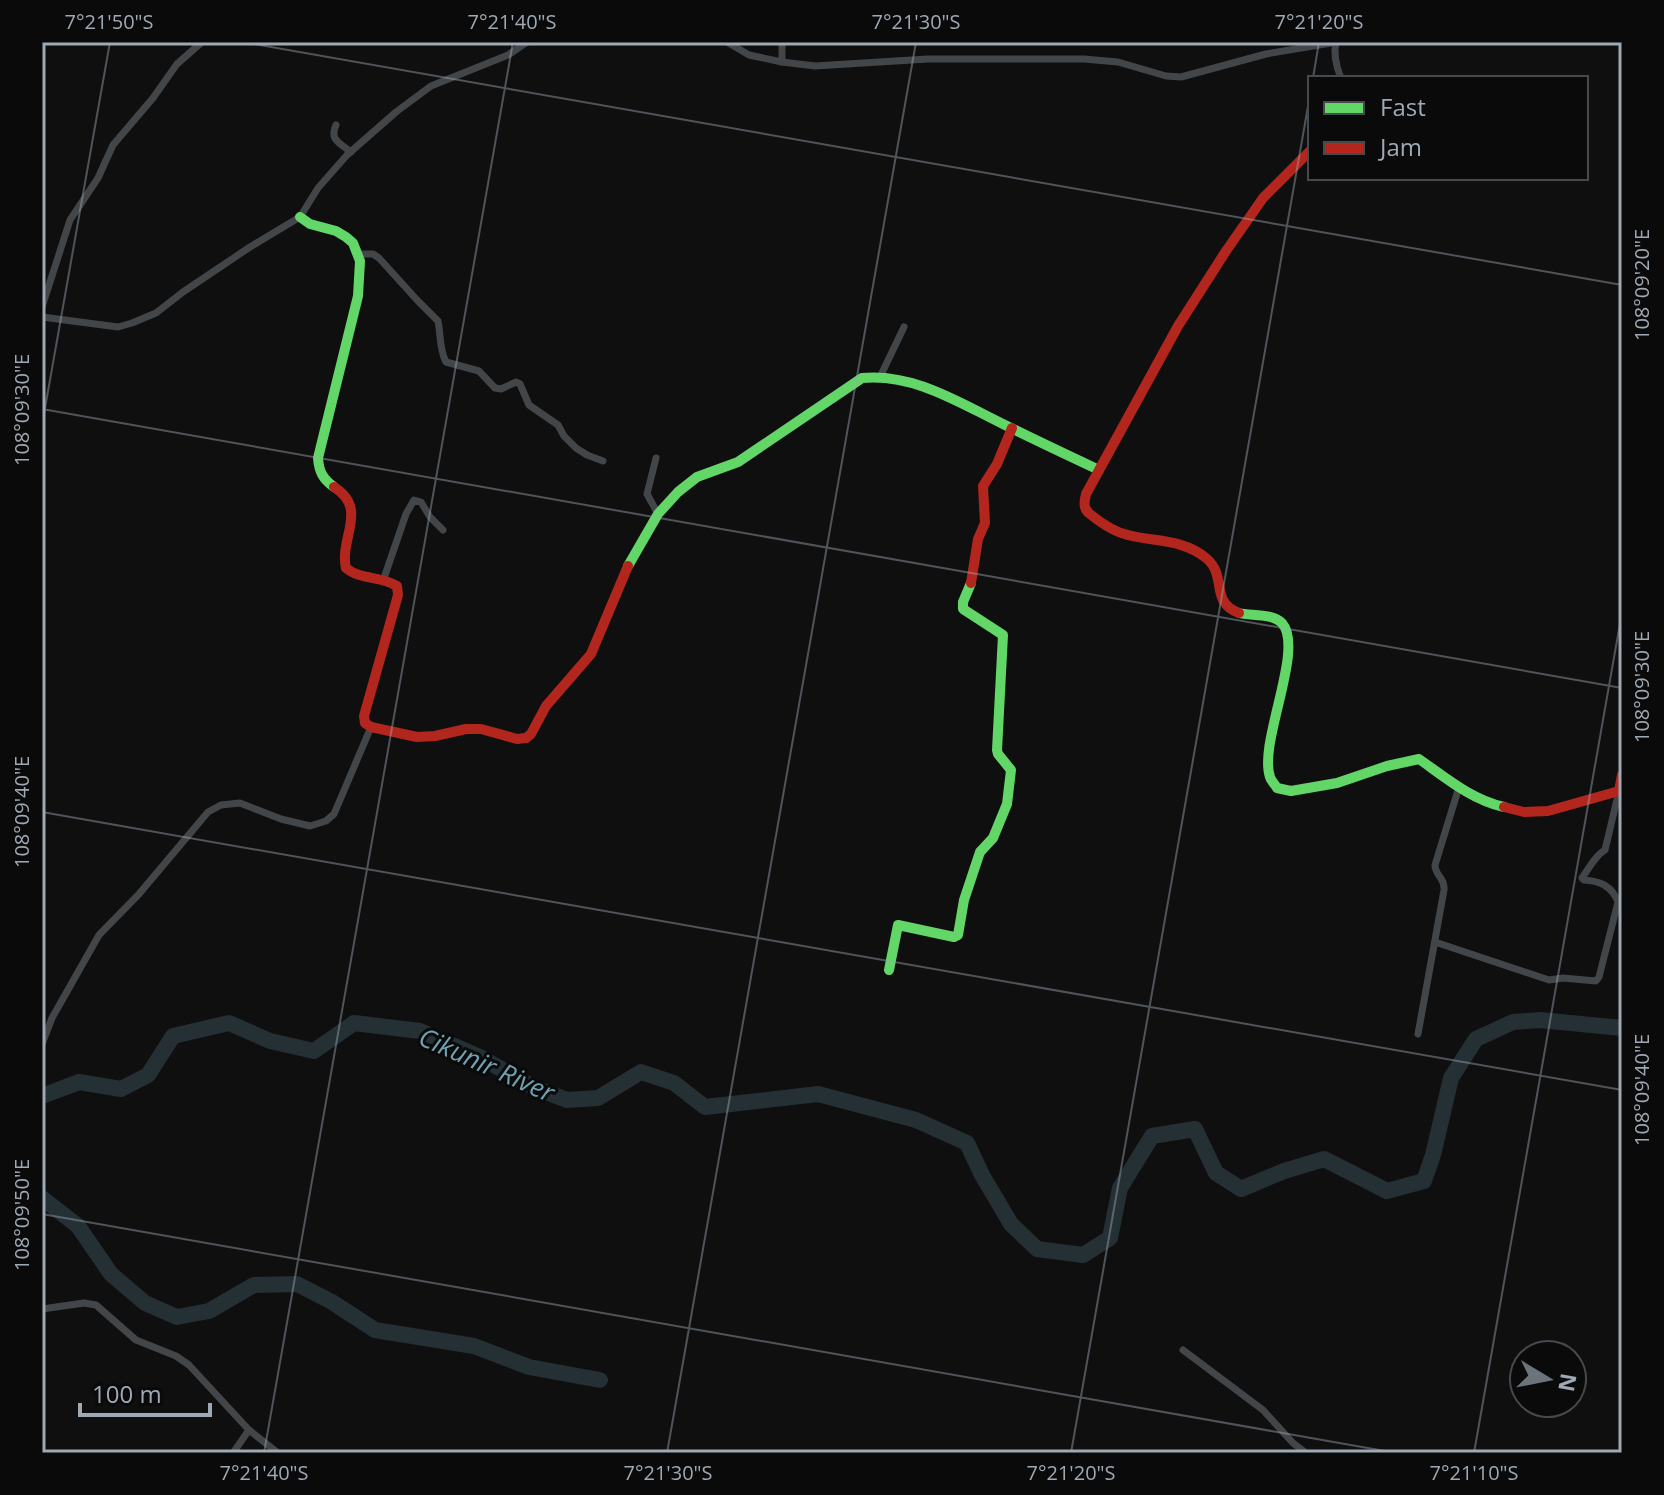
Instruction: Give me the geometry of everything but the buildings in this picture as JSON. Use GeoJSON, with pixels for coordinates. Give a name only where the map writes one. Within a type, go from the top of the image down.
{"type":"FeatureCollection","features":[{"type":"Feature","properties":{"kind":"street"},"geometry":{"type":"LineString","coordinates":[[42,307],[70,220],[98,178],[113,145],[177,64],[202,42]]}},
{"type":"Feature","properties":{"kind":"street"},"geometry":{"type":"LineString","coordinates":[[42,317],[118,327],[156,313],[250,247],[300,217],[318,188],[351,152],[431,86],[508,55],[527,42]]}},
{"type":"Feature","properties":{"kind":"street"},"geometry":{"type":"LineString","coordinates":[[727,42],[749,55],[815,66],[928,59],[1084,59],[1118,62],[1166,76],[1181,77],[1266,54],[1336,45],[1340,76]]}},
{"type":"Feature","properties":{"kind":"street"},"geometry":{"type":"LineString","coordinates":[[782,42],[782,62]]}},
{"type":"Feature","properties":{"kind":"street"},"geometry":{"type":"LineString","coordinates":[[336,125],[334,138],[351,152]]}},
{"type":"Feature","properties":{"kind":"street"},"geometry":{"type":"LineString","coordinates":[[1308,153],[1263,198],[1178,326],[1086,494],[1085,508],[1089,514],[1123,534],[1188,547],[1213,562],[1225,607],[1241,614],[1271,617],[1285,626],[1288,634],[1285,670],[1268,757],[1269,776],[1272,785],[1278,789],[1295,790],[1336,783],[1380,767],[1419,759],[1490,804],[1524,812],[1548,811],[1619,791]]}},
{"type":"Feature","properties":{"kind":"street"},"geometry":{"type":"LineString","coordinates":[[300,217],[306,224],[350,238],[360,254],[358,296],[318,458],[318,469],[322,478],[350,501],[351,528],[344,555],[345,567],[349,572],[394,582],[397,586],[398,595],[364,716],[365,723],[371,727],[417,737],[481,729],[517,739],[526,738],[546,706],[591,654],[623,576],[658,514],[678,492],[697,477],[738,462],[862,378],[870,376],[899,380],[940,392],[1099,470]]}},
{"type":"Feature","properties":{"kind":"street"},"geometry":{"type":"LineString","coordinates":[[360,254],[373,254],[379,258],[438,321],[446,362],[479,371],[495,388],[501,389],[516,382],[520,384],[529,405],[558,425],[576,448],[603,461]]}},
{"type":"Feature","properties":{"kind":"street"},"geometry":{"type":"LineString","coordinates":[[880,377],[904,327]]}},
{"type":"Feature","properties":{"kind":"street"},"geometry":{"type":"LineString","coordinates":[[889,970],[899,925],[954,937],[958,935],[964,900],[979,854],[994,837],[1008,801],[1011,770],[998,754],[997,747],[1003,635],[963,609],[962,605],[971,584],[978,539],[985,523],[983,486],[997,464],[1012,428]]}},
{"type":"Feature","properties":{"kind":"street"},"geometry":{"type":"LineString","coordinates":[[656,458],[647,495],[658,514]]}},
{"type":"Feature","properties":{"kind":"street"},"geometry":{"type":"LineString","coordinates":[[383,581],[406,514],[414,500],[421,502],[443,530]]}},
{"type":"Feature","properties":{"kind":"street"},"geometry":{"type":"LineString","coordinates":[[42,1044],[52,1018],[99,935],[139,894],[208,812],[221,805],[240,803],[281,819],[310,826],[326,821],[334,814],[371,727]]}},
{"type":"Feature","properties":{"kind":"street"},"geometry":{"type":"LineString","coordinates":[[1435,942],[1549,980],[1596,981],[1618,902],[1606,885],[1582,878],[1598,854],[1606,849],[1622,775]]}},
{"type":"Feature","properties":{"kind":"street"},"geometry":{"type":"LineString","coordinates":[[1418,1034],[1445,884],[1435,865],[1459,787]]}},
{"type":"Feature","properties":{"kind":"street"},"geometry":{"type":"LineString","coordinates":[[42,1309],[84,1303],[96,1305],[136,1340],[183,1360],[249,1430],[278,1453]]}},
{"type":"Feature","properties":{"kind":"street"},"geometry":{"type":"LineString","coordinates":[[1183,1350],[1263,1410],[1306,1453]]}},
{"type":"Feature","properties":{"kind":"street"},"geometry":{"type":"LineString","coordinates":[[233,1453],[249,1430]]}},
{"type":"Feature","properties":{"kind":"waterway","name":"Cikunir River"},"geometry":{"type":"LineString","coordinates":[[42,1096],[79,1082],[121,1089],[148,1075],[173,1036],[229,1023],[270,1041],[314,1051],[354,1023],[420,1031],[480,1057],[533,1087],[567,1100],[598,1098],[641,1072],[674,1083],[705,1107],[818,1094],[916,1120],[967,1143],[1011,1224],[1037,1249],[1083,1255],[1110,1238],[1120,1188],[1152,1136],[1195,1129],[1216,1173],[1241,1189],[1324,1159],[1387,1191],[1424,1181],[1451,1078],[1476,1039],[1513,1022],[1540,1020],[1622,1028]]}},
{"type":"Feature","properties":{"kind":"waterway"},"geometry":{"type":"LineString","coordinates":[[42,1198],[78,1226],[111,1274],[145,1303],[177,1317],[209,1311],[254,1285],[297,1284],[375,1330],[474,1346],[529,1367],[600,1380]]}},
{"type":"Feature","properties":{"kind":"traffic: fast"},"geometry":{"type":"LineString","coordinates":[[300,217],[310,224],[346,237],[353,243],[360,261],[358,296],[318,458],[322,475],[334,487]]}},
{"type":"Feature","properties":{"kind":"traffic: fast"},"geometry":{"type":"LineString","coordinates":[[628,566],[658,514],[678,492],[697,477],[738,462],[862,378],[899,380],[935,391],[1099,470]]}},
{"type":"Feature","properties":{"kind":"traffic: fast"},"geometry":{"type":"LineString","coordinates":[[889,970],[898,925],[954,937],[958,935],[964,900],[980,852],[993,838],[1007,804],[1011,770],[997,750],[1003,635],[963,609],[971,583]]}},
{"type":"Feature","properties":{"kind":"traffic: fast"},"geometry":{"type":"LineString","coordinates":[[1239,613],[1278,620],[1288,636],[1285,674],[1268,762],[1270,777],[1277,788],[1291,791],[1337,783],[1419,759],[1470,794],[1504,807]]}},
{"type":"Feature","properties":{"kind":"traffic: jam"},"geometry":{"type":"LineString","coordinates":[[1239,613],[1224,602],[1213,565],[1206,558],[1188,547],[1113,529],[1088,512],[1085,500],[1178,326],[1226,251],[1263,198],[1308,153]]}},
{"type":"Feature","properties":{"kind":"traffic: jam"},"geometry":{"type":"LineString","coordinates":[[971,583],[978,539],[985,523],[983,486],[997,464],[1012,428]]}},
{"type":"Feature","properties":{"kind":"traffic: jam"},"geometry":{"type":"LineString","coordinates":[[334,487],[350,505],[346,568],[397,586],[398,595],[364,716],[365,723],[371,727],[417,737],[481,729],[517,739],[526,738],[546,706],[591,654],[628,566]]}},
{"type":"Feature","properties":{"kind":"traffic: jam"},"geometry":{"type":"LineString","coordinates":[[1504,807],[1524,812],[1548,811],[1619,791],[1622,775]]}}]}
